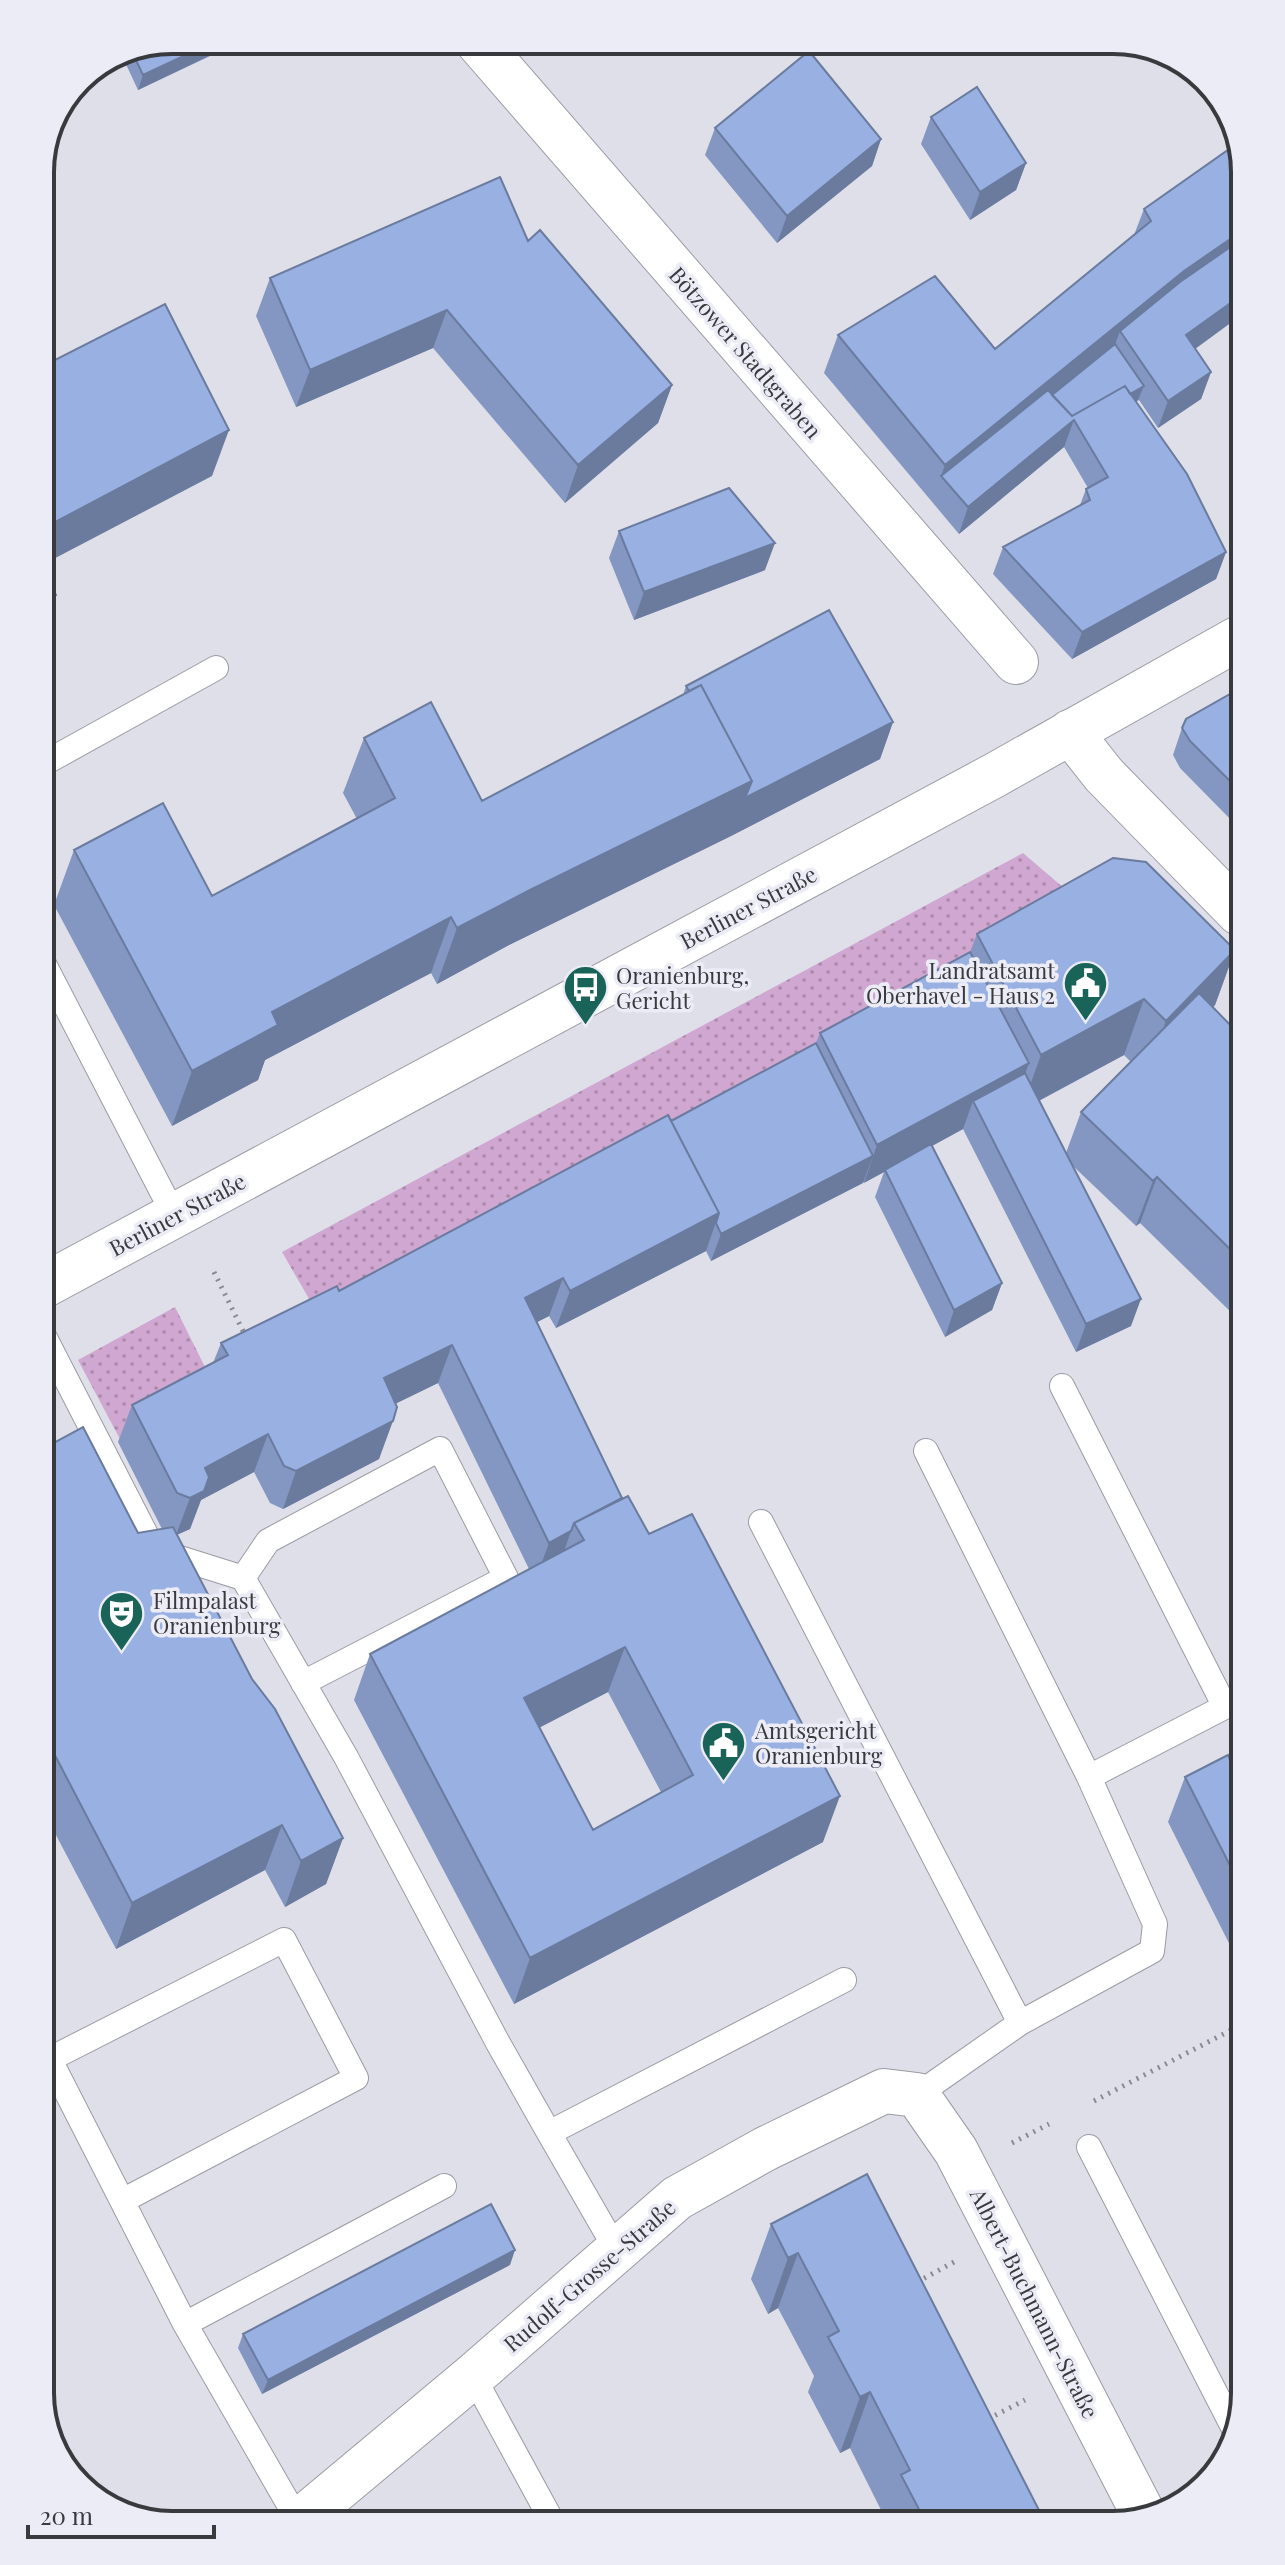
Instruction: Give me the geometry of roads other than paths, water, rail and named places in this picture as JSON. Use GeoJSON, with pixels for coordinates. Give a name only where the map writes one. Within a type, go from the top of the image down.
{"type":"FeatureCollection","features":[{"type":"Feature","properties":{"kind":"street","name":"Bötzower Stadtgraben"},"geometry":{"type":"LineString","coordinates":[[488,54],[1016,662]]}},
{"type":"Feature","properties":{"kind":"street","name":"Berliner Straße"},"geometry":{"type":"LineString","coordinates":[[54,1280],[995,775],[1231,642]]}},
{"type":"Feature","properties":{"kind":"street"},"geometry":{"type":"LineString","coordinates":[[1070,732],[1104,775],[1231,905]]}},
{"type":"Feature","properties":{"kind":"street","name":"Rudolf-Grosse-Straße"},"geometry":{"type":"LineString","coordinates":[[312,2511],[677,2198],[765,2149],[884,2091],[917,2095]]}},
{"type":"Feature","properties":{"kind":"street","name":"Albert-Buchmann-Straße"},"geometry":{"type":"LineString","coordinates":[[917,2095],[956,2151],[1140,2508]]}},
{"type":"Feature","properties":{"kind":"lane"},"geometry":{"type":"LineString","coordinates":[[54,758],[216,668]]}},
{"type":"Feature","properties":{"kind":"lane"},"geometry":{"type":"LineString","coordinates":[[54,983],[174,1215]]}},
{"type":"Feature","properties":{"kind":"lane"},"geometry":{"type":"LineString","coordinates":[[54,1356],[154,1550],[243,1578],[617,2251]]}},
{"type":"Feature","properties":{"kind":"lane"},"geometry":{"type":"LineString","coordinates":[[1062,1386],[1231,1699]]}},
{"type":"Feature","properties":{"kind":"lane"},"geometry":{"type":"LineString","coordinates":[[243,1578],[268,1541],[440,1449],[506,1578],[303,1683]]}},
{"type":"Feature","properties":{"kind":"lane"},"geometry":{"type":"LineString","coordinates":[[917,2095],[1020,2023],[1152,1951],[1155,1924],[1089,1777],[926,1451]]}},
{"type":"Feature","properties":{"kind":"lane"},"geometry":{"type":"LineString","coordinates":[[761,1522],[1020,2023]]}},
{"type":"Feature","properties":{"kind":"lane"},"geometry":{"type":"LineString","coordinates":[[1089,1777],[1231,1704]]}},
{"type":"Feature","properties":{"kind":"lane"},"geometry":{"type":"LineString","coordinates":[[54,2055],[284,1940],[356,2078],[122,2201]]}},
{"type":"Feature","properties":{"kind":"lane"},"geometry":{"type":"LineString","coordinates":[[549,2133],[844,1980]]}},
{"type":"Feature","properties":{"kind":"lane"},"geometry":{"type":"LineString","coordinates":[[54,2068],[185,2324],[291,2511]]}},
{"type":"Feature","properties":{"kind":"lane"},"geometry":{"type":"LineString","coordinates":[[1089,2147],[1228,2418]]}},
{"type":"Feature","properties":{"kind":"lane"},"geometry":{"type":"LineString","coordinates":[[185,2324],[444,2186]]}},
{"type":"Feature","properties":{"kind":"lane"},"geometry":{"type":"LineString","coordinates":[[473,2376],[547,2511]]}},
{"type":"Feature","properties":{"kind":"place","name":"Landratsamt Oberhavel - Haus 2"},"geometry":{"type":"Point","coordinates":[1086,1022]}},
{"type":"Feature","properties":{"kind":"place","name":"Oranienburg, Gericht"},"geometry":{"type":"Point","coordinates":[585,1027]}},
{"type":"Feature","properties":{"kind":"place","name":"Filmpalast Oranienburg"},"geometry":{"type":"Point","coordinates":[122,1652]}},
{"type":"Feature","properties":{"kind":"place","name":"Amtsgericht Oranienburg"},"geometry":{"type":"Point","coordinates":[724,1782]}}]}
